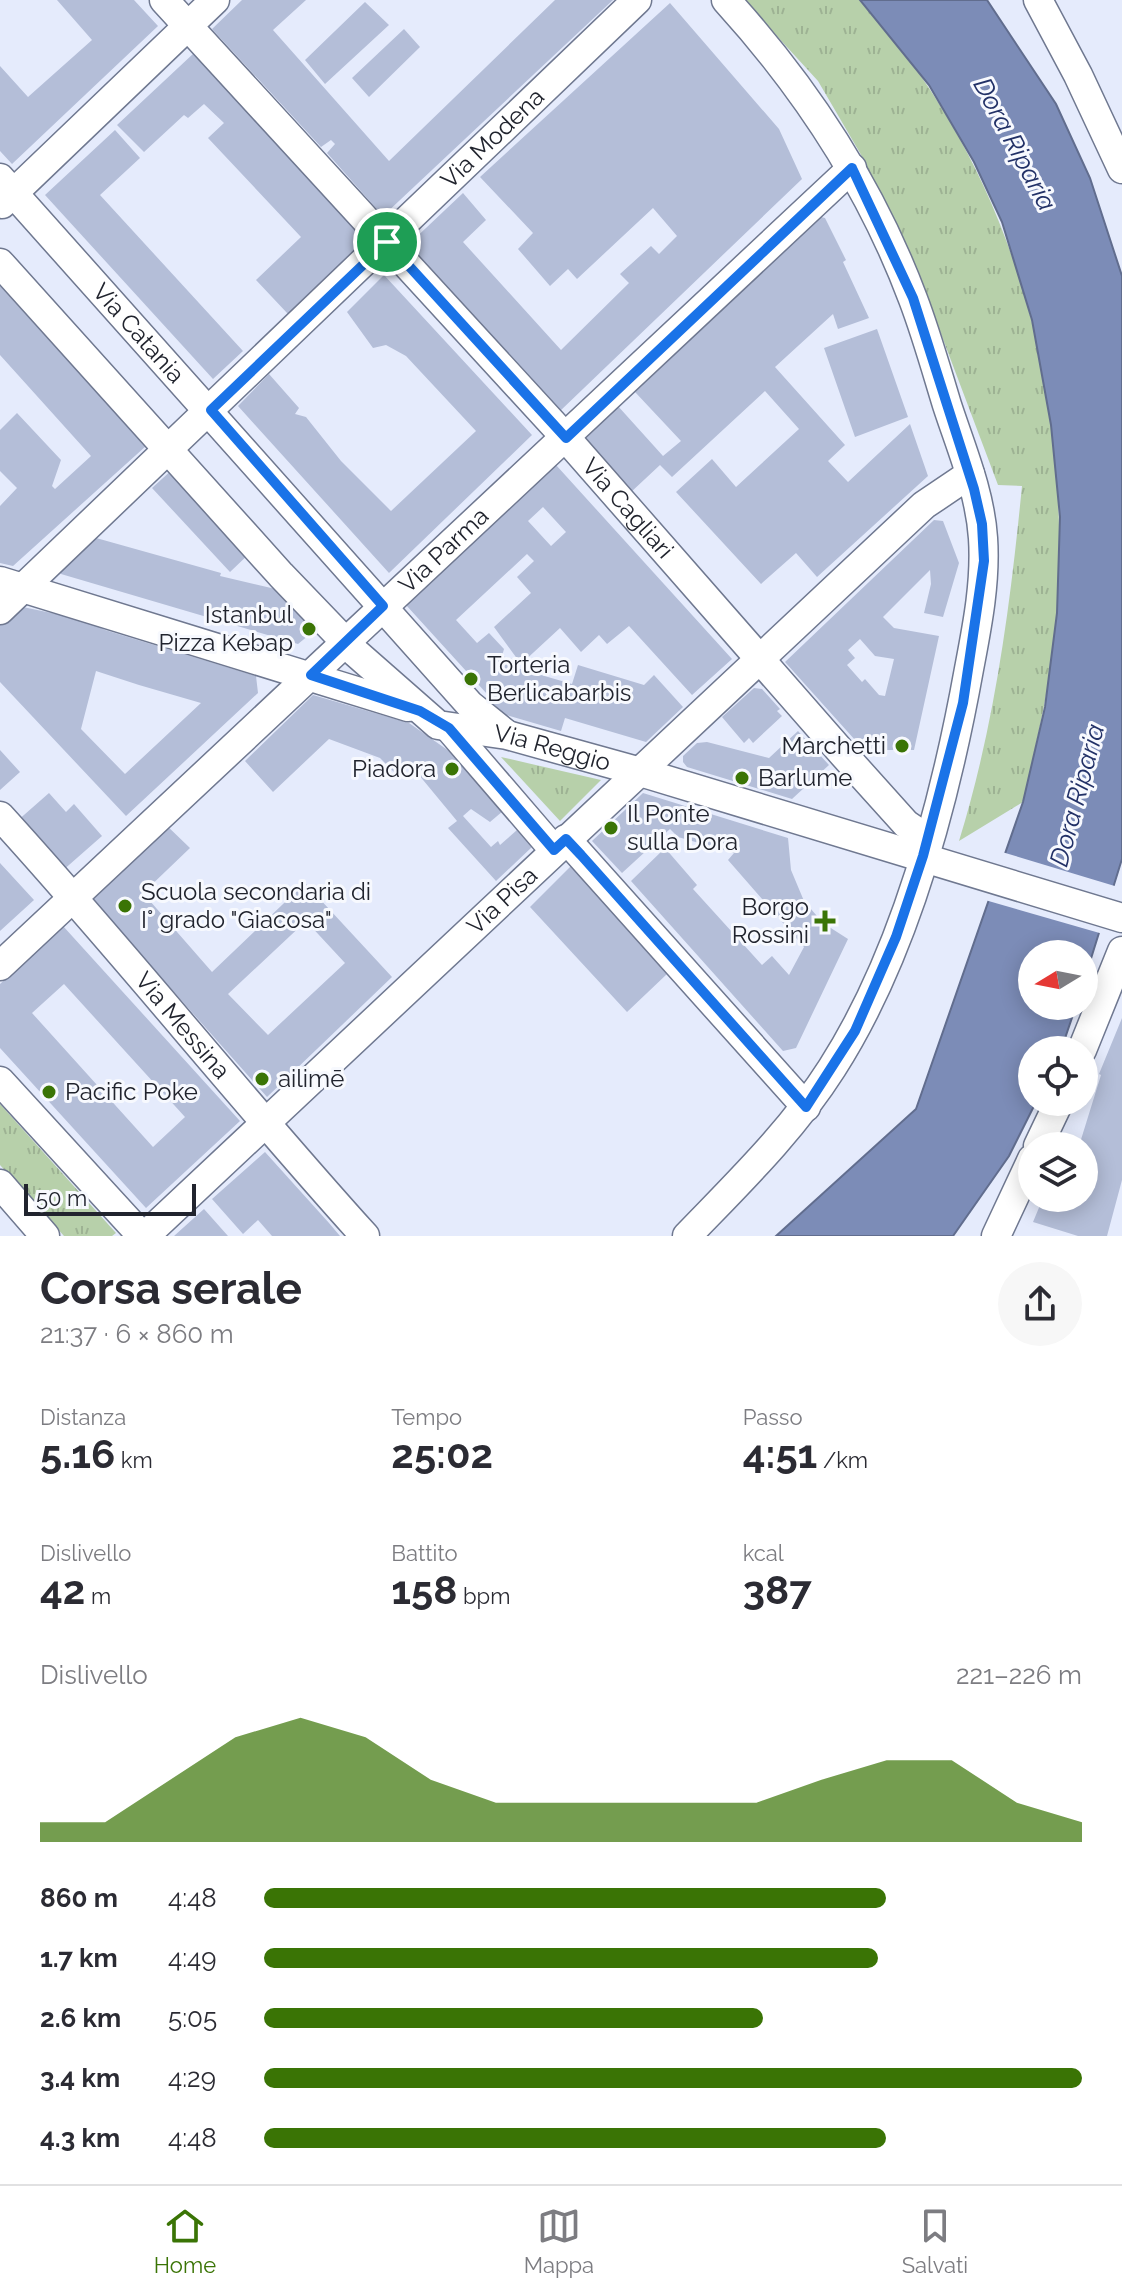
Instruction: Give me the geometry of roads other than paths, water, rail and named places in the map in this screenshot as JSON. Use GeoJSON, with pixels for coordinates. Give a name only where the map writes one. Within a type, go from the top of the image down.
{"type":"FeatureCollection","features":[{"type":"Feature","properties":{"kind":"street","name":"Via Cagliari"},"geometry":{"type":"LineString","coordinates":[[164,0],[566,438],[758,660],[932,853]]}},
{"type":"Feature","properties":{"kind":"street"},"geometry":{"type":"LineString","coordinates":[[4,192],[215,0]]}},
{"type":"Feature","properties":{"kind":"street","name":"Via Modena"},"geometry":{"type":"LineString","coordinates":[[0,610],[12,585],[211,410],[637,0]]}},
{"type":"Feature","properties":{"kind":"street"},"geometry":{"type":"LineString","coordinates":[[687,1236],[806,1107],[855,1031],[932,853],[963,703],[982,585],[982,524],[970,474],[913,298],[852,168],[811,103],[726,0]]}},
{"type":"Feature","properties":{"kind":"street"},"geometry":{"type":"LineString","coordinates":[[1038,0],[1078,75],[1122,169]]}},
{"type":"Feature","properties":{"kind":"street","name":"Via Parma"},"geometry":{"type":"LineString","coordinates":[[0,966],[852,168]]}},
{"type":"Feature","properties":{"kind":"street","name":"Via Catania"},"geometry":{"type":"LineString","coordinates":[[4,192],[211,410],[470,705],[507,735]]}},
{"type":"Feature","properties":{"kind":"street"},"geometry":{"type":"LineString","coordinates":[[0,263],[166,450],[345,642],[420,711]]}},
{"type":"Feature","properties":{"kind":"street","name":"Via Pisa"},"geometry":{"type":"LineString","coordinates":[[144,1236],[924,505],[970,474]]}},
{"type":"Feature","properties":{"kind":"street","name":"Via Reggio"},"geometry":{"type":"LineString","coordinates":[[12,585],[311,675],[420,711],[449,728],[507,735],[932,853],[1119,917]]}},
{"type":"Feature","properties":{"kind":"street"},"geometry":{"type":"LineString","coordinates":[[449,728],[806,1107]]}},
{"type":"Feature","properties":{"kind":"street","name":"Via Messina"},"geometry":{"type":"LineString","coordinates":[[0,816],[74,897],[264,1124],[365,1236]]}},
{"type":"Feature","properties":{"kind":"street"},"geometry":{"type":"LineString","coordinates":[[1088,1036],[1122,951]]}},
{"type":"Feature","properties":{"kind":"street"},"geometry":{"type":"LineString","coordinates":[[0,1081],[144,1236]]}},
{"type":"Feature","properties":{"kind":"street"},"geometry":{"type":"LineString","coordinates":[[0,1184],[45,1236]]}},
{"type":"Feature","properties":{"kind":"street"},"geometry":{"type":"LineString","coordinates":[[996,1236],[1018,1189]]}},
{"type":"Feature","properties":{"kind":"water","name":"Dora Riparia"},"geometry":{"type":"Polygon","coordinates":[[[860,0],[987,0],[1056,104],[1090,178],[1122,276],[1122,859],[1097,940],[1018,940],[1018,1020],[1071,1020],[1066,1036],[1018,1036],[1018,1116],[1029,1116],[1021,1132],[1018,1132],[1009,1156],[953,1236],[776,1236],[916,1109],[1023,802],[1045,707],[1057,613],[1060,517],[1051,425],[1032,320],[1002,222],[974,162],[929,85],[860,0]]]}},
{"type":"Feature","properties":{"kind":"place","name":"Istanbul Pizza Kebap"},"geometry":{"type":"Point","coordinates":[309,629]}},
{"type":"Feature","properties":{"kind":"place","name":"Torteria Berlicabarbis"},"geometry":{"type":"Point","coordinates":[471,679]}},
{"type":"Feature","properties":{"kind":"place","name":"Marchetti"},"geometry":{"type":"Point","coordinates":[902,746]}},
{"type":"Feature","properties":{"kind":"place","name":"Piadora"},"geometry":{"type":"Point","coordinates":[452,769]}},
{"type":"Feature","properties":{"kind":"place","name":"Barlume"},"geometry":{"type":"Point","coordinates":[742,778]}},
{"type":"Feature","properties":{"kind":"place","name":"Il Ponte sulla Dora"},"geometry":{"type":"Point","coordinates":[611,828]}},
{"type":"Feature","properties":{"kind":"place","name":"Scuola secondaria di I° grado \"Giacosa\""},"geometry":{"type":"Point","coordinates":[125,906]}},
{"type":"Feature","properties":{"kind":"place","name":"Borgo Rossini"},"geometry":{"type":"Point","coordinates":[825,921]}},
{"type":"Feature","properties":{"kind":"place","name":"ailimē"},"geometry":{"type":"Point","coordinates":[262,1079]}},
{"type":"Feature","properties":{"kind":"place","name":"Pacific Poke"},"geometry":{"type":"Point","coordinates":[49,1092]}}]}
